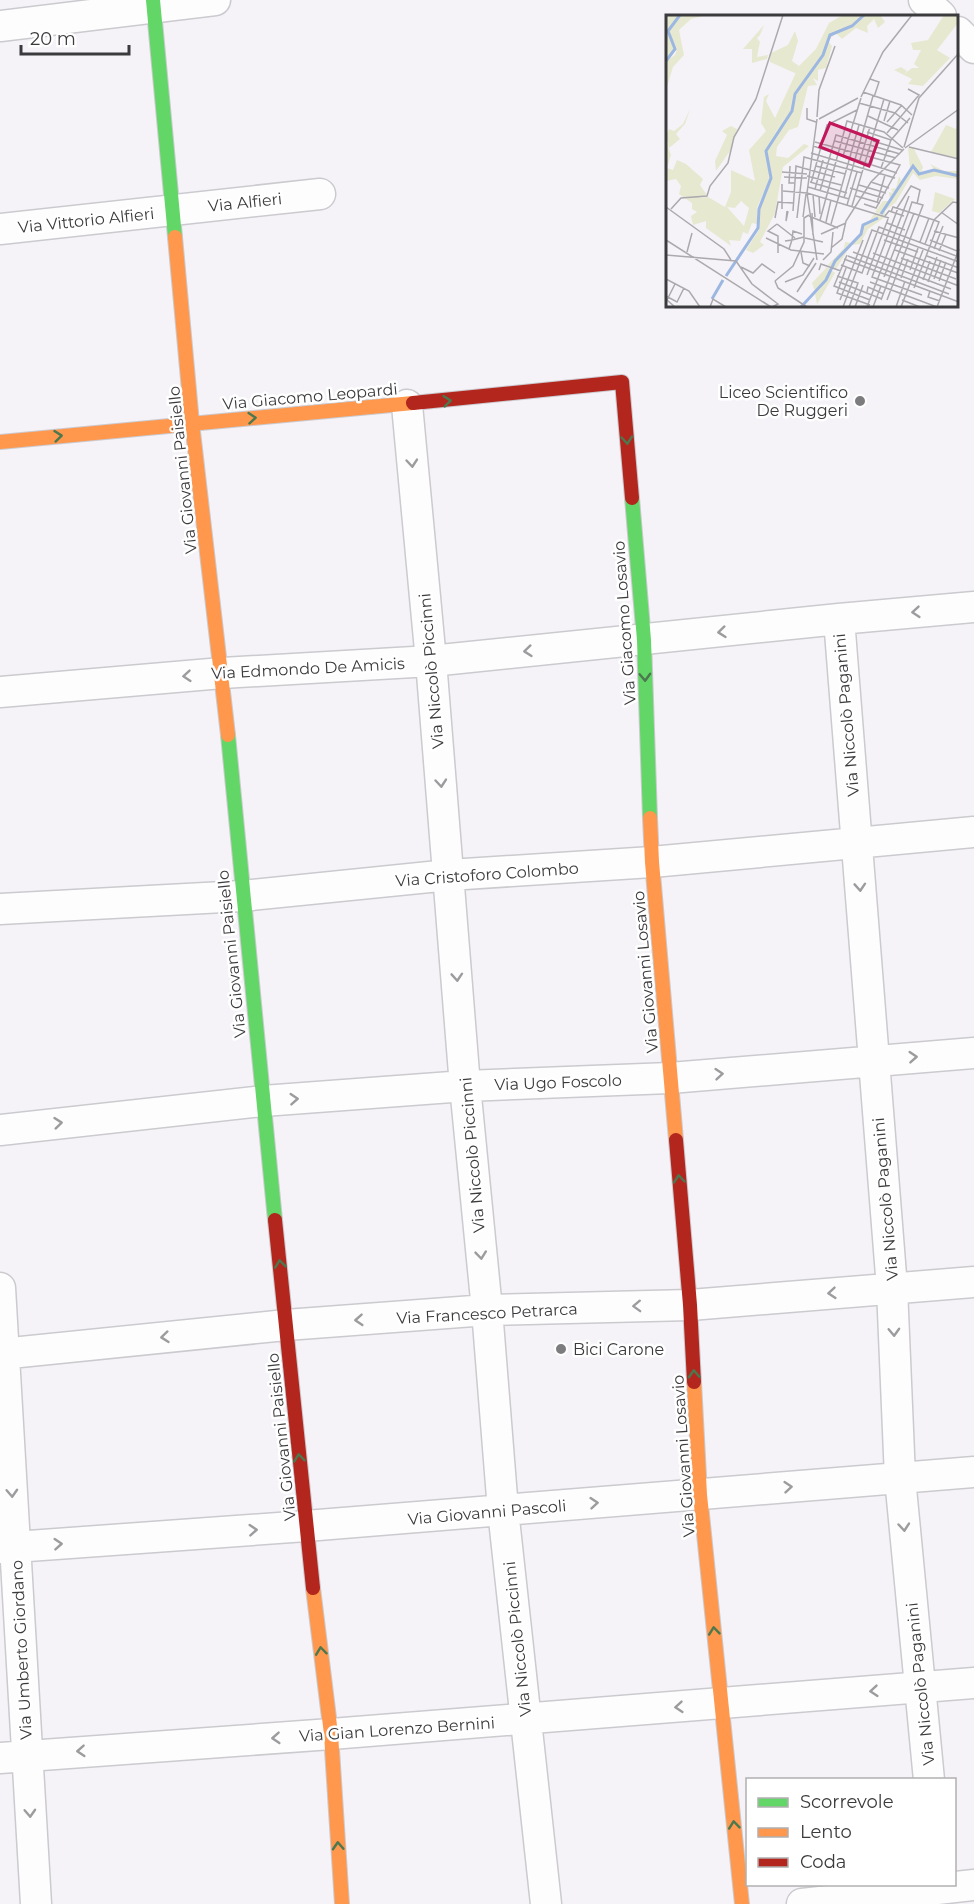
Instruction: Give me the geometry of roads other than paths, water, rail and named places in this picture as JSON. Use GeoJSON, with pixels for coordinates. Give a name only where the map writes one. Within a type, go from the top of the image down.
{"type":"FeatureCollection","features":[{"type":"Feature","properties":{"kind":"street"},"geometry":{"type":"LineString","coordinates":[[0,26],[154,3],[215,0]]}},
{"type":"Feature","properties":{"kind":"street"},"geometry":{"type":"LineString","coordinates":[[924,0],[940,15]]}},
{"type":"Feature","properties":{"kind":"street","name":"Via Giovanni Paisiello"},"geometry":{"type":"LineString","coordinates":[[154,3],[192,423],[222,673],[242,896],[306,1526],[331,1734],[342,1904]]}},
{"type":"Feature","properties":{"kind":"street"},"geometry":{"type":"LineString","coordinates":[[959,34],[974,48]]}},
{"type":"Feature","properties":{"kind":"street","name":"Via Alfieri"},"geometry":{"type":"LineString","coordinates":[[171,210],[320,194]]}},
{"type":"Feature","properties":{"kind":"street","name":"Via Vittorio Alfieri"},"geometry":{"type":"LineString","coordinates":[[0,229],[171,210]]}},
{"type":"Feature","properties":{"kind":"street","name":"Via Giacomo Leopardi"},"geometry":{"type":"LineString","coordinates":[[0,442],[407,405],[622,382]]}},
{"type":"Feature","properties":{"kind":"street","name":"Via Giacomo Losavio"},"geometry":{"type":"LineString","coordinates":[[622,382],[644,640],[652,862]]}},
{"type":"Feature","properties":{"kind":"street","name":"Via Niccolò Piccinni"},"geometry":{"type":"LineString","coordinates":[[407,405],[503,1510],[546,1904]]}},
{"type":"Feature","properties":{"kind":"street","name":"Via Edmondo De Amicis"},"geometry":{"type":"LineString","coordinates":[[0,692],[222,673],[431,661],[839,619],[974,608]]}},
{"type":"Feature","properties":{"kind":"street","name":"Via Niccolò Paganini"},"geometry":{"type":"LineString","coordinates":[[839,619],[892,1288],[900,1478],[929,1778]]}},
{"type":"Feature","properties":{"kind":"street","name":"Via Cristoforo Colombo"},"geometry":{"type":"LineString","coordinates":[[0,909],[242,896],[449,875],[652,862],[974,832]]}},
{"type":"Feature","properties":{"kind":"street","name":"Via Giovanni Losavio"},"geometry":{"type":"LineString","coordinates":[[652,862],[690,1305],[700,1495],[742,1904]]}},
{"type":"Feature","properties":{"kind":"street","name":"Via Ugo Foscolo"},"geometry":{"type":"LineString","coordinates":[[0,1130],[263,1101],[465,1086],[670,1078],[974,1053]]}},
{"type":"Feature","properties":{"kind":"street","name":"Via Francesco Petrarca"},"geometry":{"type":"LineString","coordinates":[[2,1353],[286,1325],[487,1310],[690,1305],[974,1282]]}},
{"type":"Feature","properties":{"kind":"street","name":"Via Umberto Giordano"},"geometry":{"type":"LineString","coordinates":[[0,1288],[13,1756],[36,1904]]}},
{"type":"Feature","properties":{"kind":"street","name":"Via Giovanni Pascoli"},"geometry":{"type":"LineString","coordinates":[[8,1548],[974,1472]]}},
{"type":"Feature","properties":{"kind":"street","name":"Via Gian Lorenzo Bernini"},"geometry":{"type":"LineString","coordinates":[[13,1756],[331,1734],[974,1683]]}},
{"type":"Feature","properties":{"kind":"street"},"geometry":{"type":"LineString","coordinates":[[802,1904],[940,1892],[974,1886]]}},
{"type":"Feature","properties":{"kind":"place","name":"Liceo Scientifico De Ruggeri"},"geometry":{"type":"Point","coordinates":[860,401]}},
{"type":"Feature","properties":{"kind":"place","name":"Bici Carone"},"geometry":{"type":"Point","coordinates":[561,1349]}}]}
